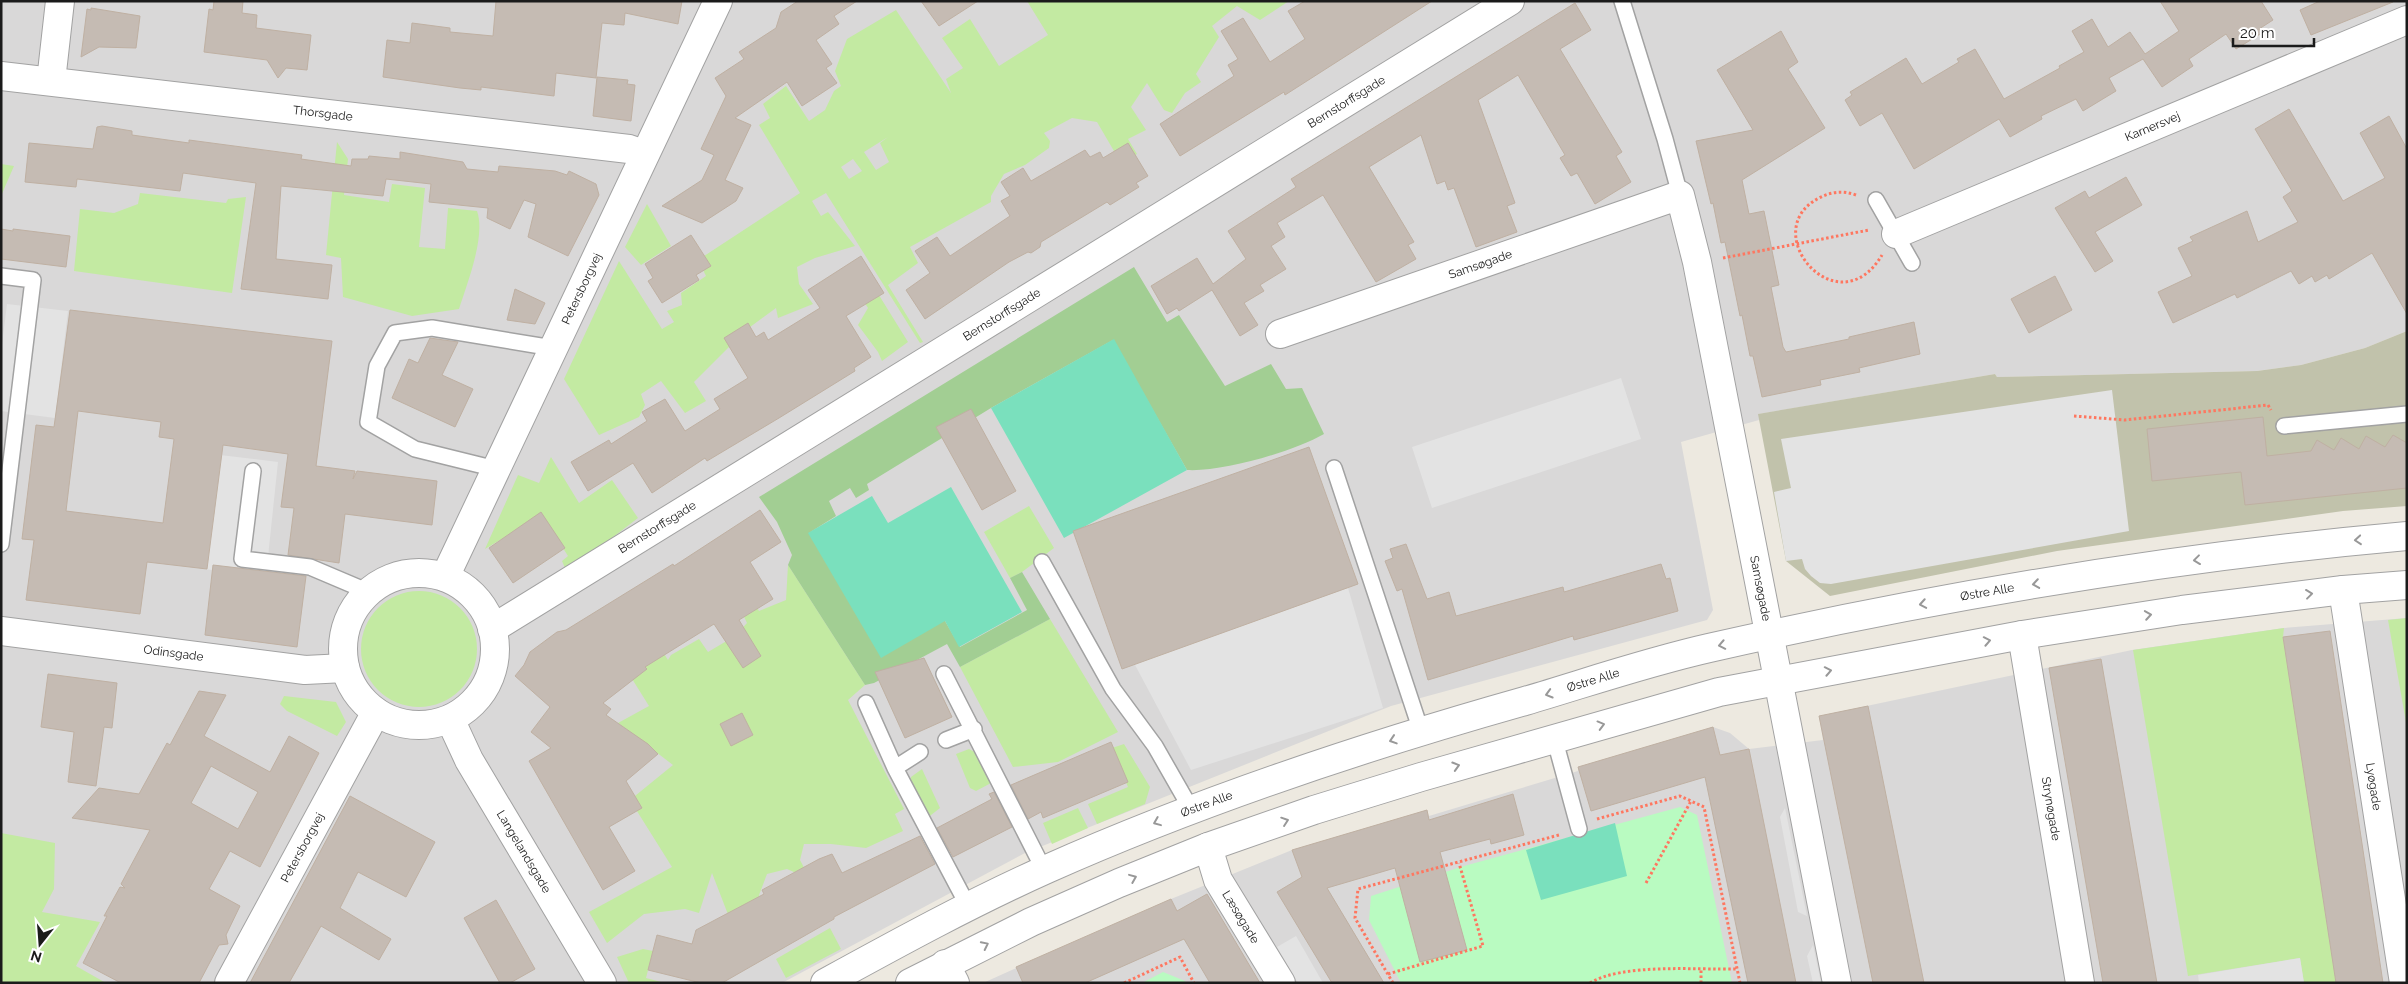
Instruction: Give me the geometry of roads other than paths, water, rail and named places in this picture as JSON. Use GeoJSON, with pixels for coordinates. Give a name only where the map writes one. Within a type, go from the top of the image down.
{"type":"FeatureCollection","features":[{"type":"Feature","properties":{"kind":"street"},"geometry":{"type":"LineString","coordinates":[[52,81],[60,1]]}},
{"type":"Feature","properties":{"kind":"street","name":"Bernstorffsgade"},"geometry":{"type":"LineString","coordinates":[[492,629],[1510,1]]}},
{"type":"Feature","properties":{"kind":"street","name":"Petersborgvej"},"geometry":{"type":"LineString","coordinates":[[445,577],[644,154],[719,3]]}},
{"type":"Feature","properties":{"kind":"street","name":"Karnersvej"},"geometry":{"type":"LineString","coordinates":[[1884,239],[2407,20]]}},
{"type":"Feature","properties":{"kind":"street","name":"Thorsgade"},"geometry":{"type":"LineString","coordinates":[[1,76],[629,149],[644,154]]}},
{"type":"Feature","properties":{"kind":"street","name":"Samsøgade"},"geometry":{"type":"LineString","coordinates":[[1280,334],[1680,195],[1698,262],[1837,983]]}},
{"type":"Feature","properties":{"kind":"street","name":"Østre Alle"},"geometry":{"type":"LineString","coordinates":[[825,983],[968,906],[1044,870],[1191,809],[1285,775],[1421,731],[1707,648],[1838,620],[2016,587],[2186,561],[2407,536]]}},
{"type":"Feature","properties":{"kind":"street"},"geometry":{"type":"LineString","coordinates":[[425,573],[445,577],[461,586],[475,597],[486,612],[492,629],[495,650],[492,672],[483,691],[469,707],[450,719],[425,725],[400,723],[376,712],[362,700],[351,685],[345,668],[342,647],[346,626],[355,607],[369,592],[386,580],[405,574],[425,573]]}},
{"type":"Feature","properties":{"kind":"street"},"geometry":{"type":"LineString","coordinates":[[910,983],[950,973],[1058,910],[1208,847],[1314,810],[1554,738],[1719,692],[2022,635],[2182,610],[2343,590],[2407,585]]}},
{"type":"Feature","properties":{"kind":"street","name":"Lyøgade"},"geometry":{"type":"LineString","coordinates":[[2343,590],[2404,983]]}},
{"type":"Feature","properties":{"kind":"street","name":"Odinsgade"},"geometry":{"type":"LineString","coordinates":[[1,632],[305,670],[345,668]]}},
{"type":"Feature","properties":{"kind":"street","name":"Strynøgade"},"geometry":{"type":"LineString","coordinates":[[2022,635],[2080,983]]}},
{"type":"Feature","properties":{"kind":"street","name":"Petersborgvej"},"geometry":{"type":"LineString","coordinates":[[229,983],[376,712]]}},
{"type":"Feature","properties":{"kind":"street","name":"Langelandsgade"},"geometry":{"type":"LineString","coordinates":[[450,719],[469,760],[602,983]]}},
{"type":"Feature","properties":{"kind":"street","name":"Læsøgade"},"geometry":{"type":"LineString","coordinates":[[1208,847],[1218,880],[1281,983]]}},
{"type":"Feature","properties":{"kind":"lane","name":"Samsøgade"},"geometry":{"type":"LineString","coordinates":[[1622,1],[1680,195]]}},
{"type":"Feature","properties":{"kind":"lane"},"geometry":{"type":"LineString","coordinates":[[1869,198],[1884,239],[1912,263]]}},
{"type":"Feature","properties":{"kind":"lane"},"geometry":{"type":"LineString","coordinates":[[1,276],[34,280],[1,544]]}},
{"type":"Feature","properties":{"kind":"lane"},"geometry":{"type":"LineString","coordinates":[[496,469],[415,449],[368,422],[377,366],[395,333],[432,328],[553,348]]}},
{"type":"Feature","properties":{"kind":"lane"},"geometry":{"type":"LineString","coordinates":[[2284,426],[2407,414]]}},
{"type":"Feature","properties":{"kind":"lane"},"geometry":{"type":"LineString","coordinates":[[1334,468],[1421,731]]}},
{"type":"Feature","properties":{"kind":"lane"},"geometry":{"type":"LineString","coordinates":[[253,471],[242,559],[310,567],[369,592]]}},
{"type":"Feature","properties":{"kind":"lane"},"geometry":{"type":"LineString","coordinates":[[1042,562],[1113,689],[1156,746],[1191,809]]}},
{"type":"Feature","properties":{"kind":"lane"},"geometry":{"type":"LineString","coordinates":[[944,674],[974,729],[1044,870]]}},
{"type":"Feature","properties":{"kind":"lane"},"geometry":{"type":"LineString","coordinates":[[866,703],[895,768],[968,906]]}},
{"type":"Feature","properties":{"kind":"lane"},"geometry":{"type":"LineString","coordinates":[[946,740],[974,729]]}},
{"type":"Feature","properties":{"kind":"lane"},"geometry":{"type":"LineString","coordinates":[[1554,738],[1579,829]]}},
{"type":"Feature","properties":{"kind":"lane"},"geometry":{"type":"LineString","coordinates":[[895,768],[920,752]]}}]}
